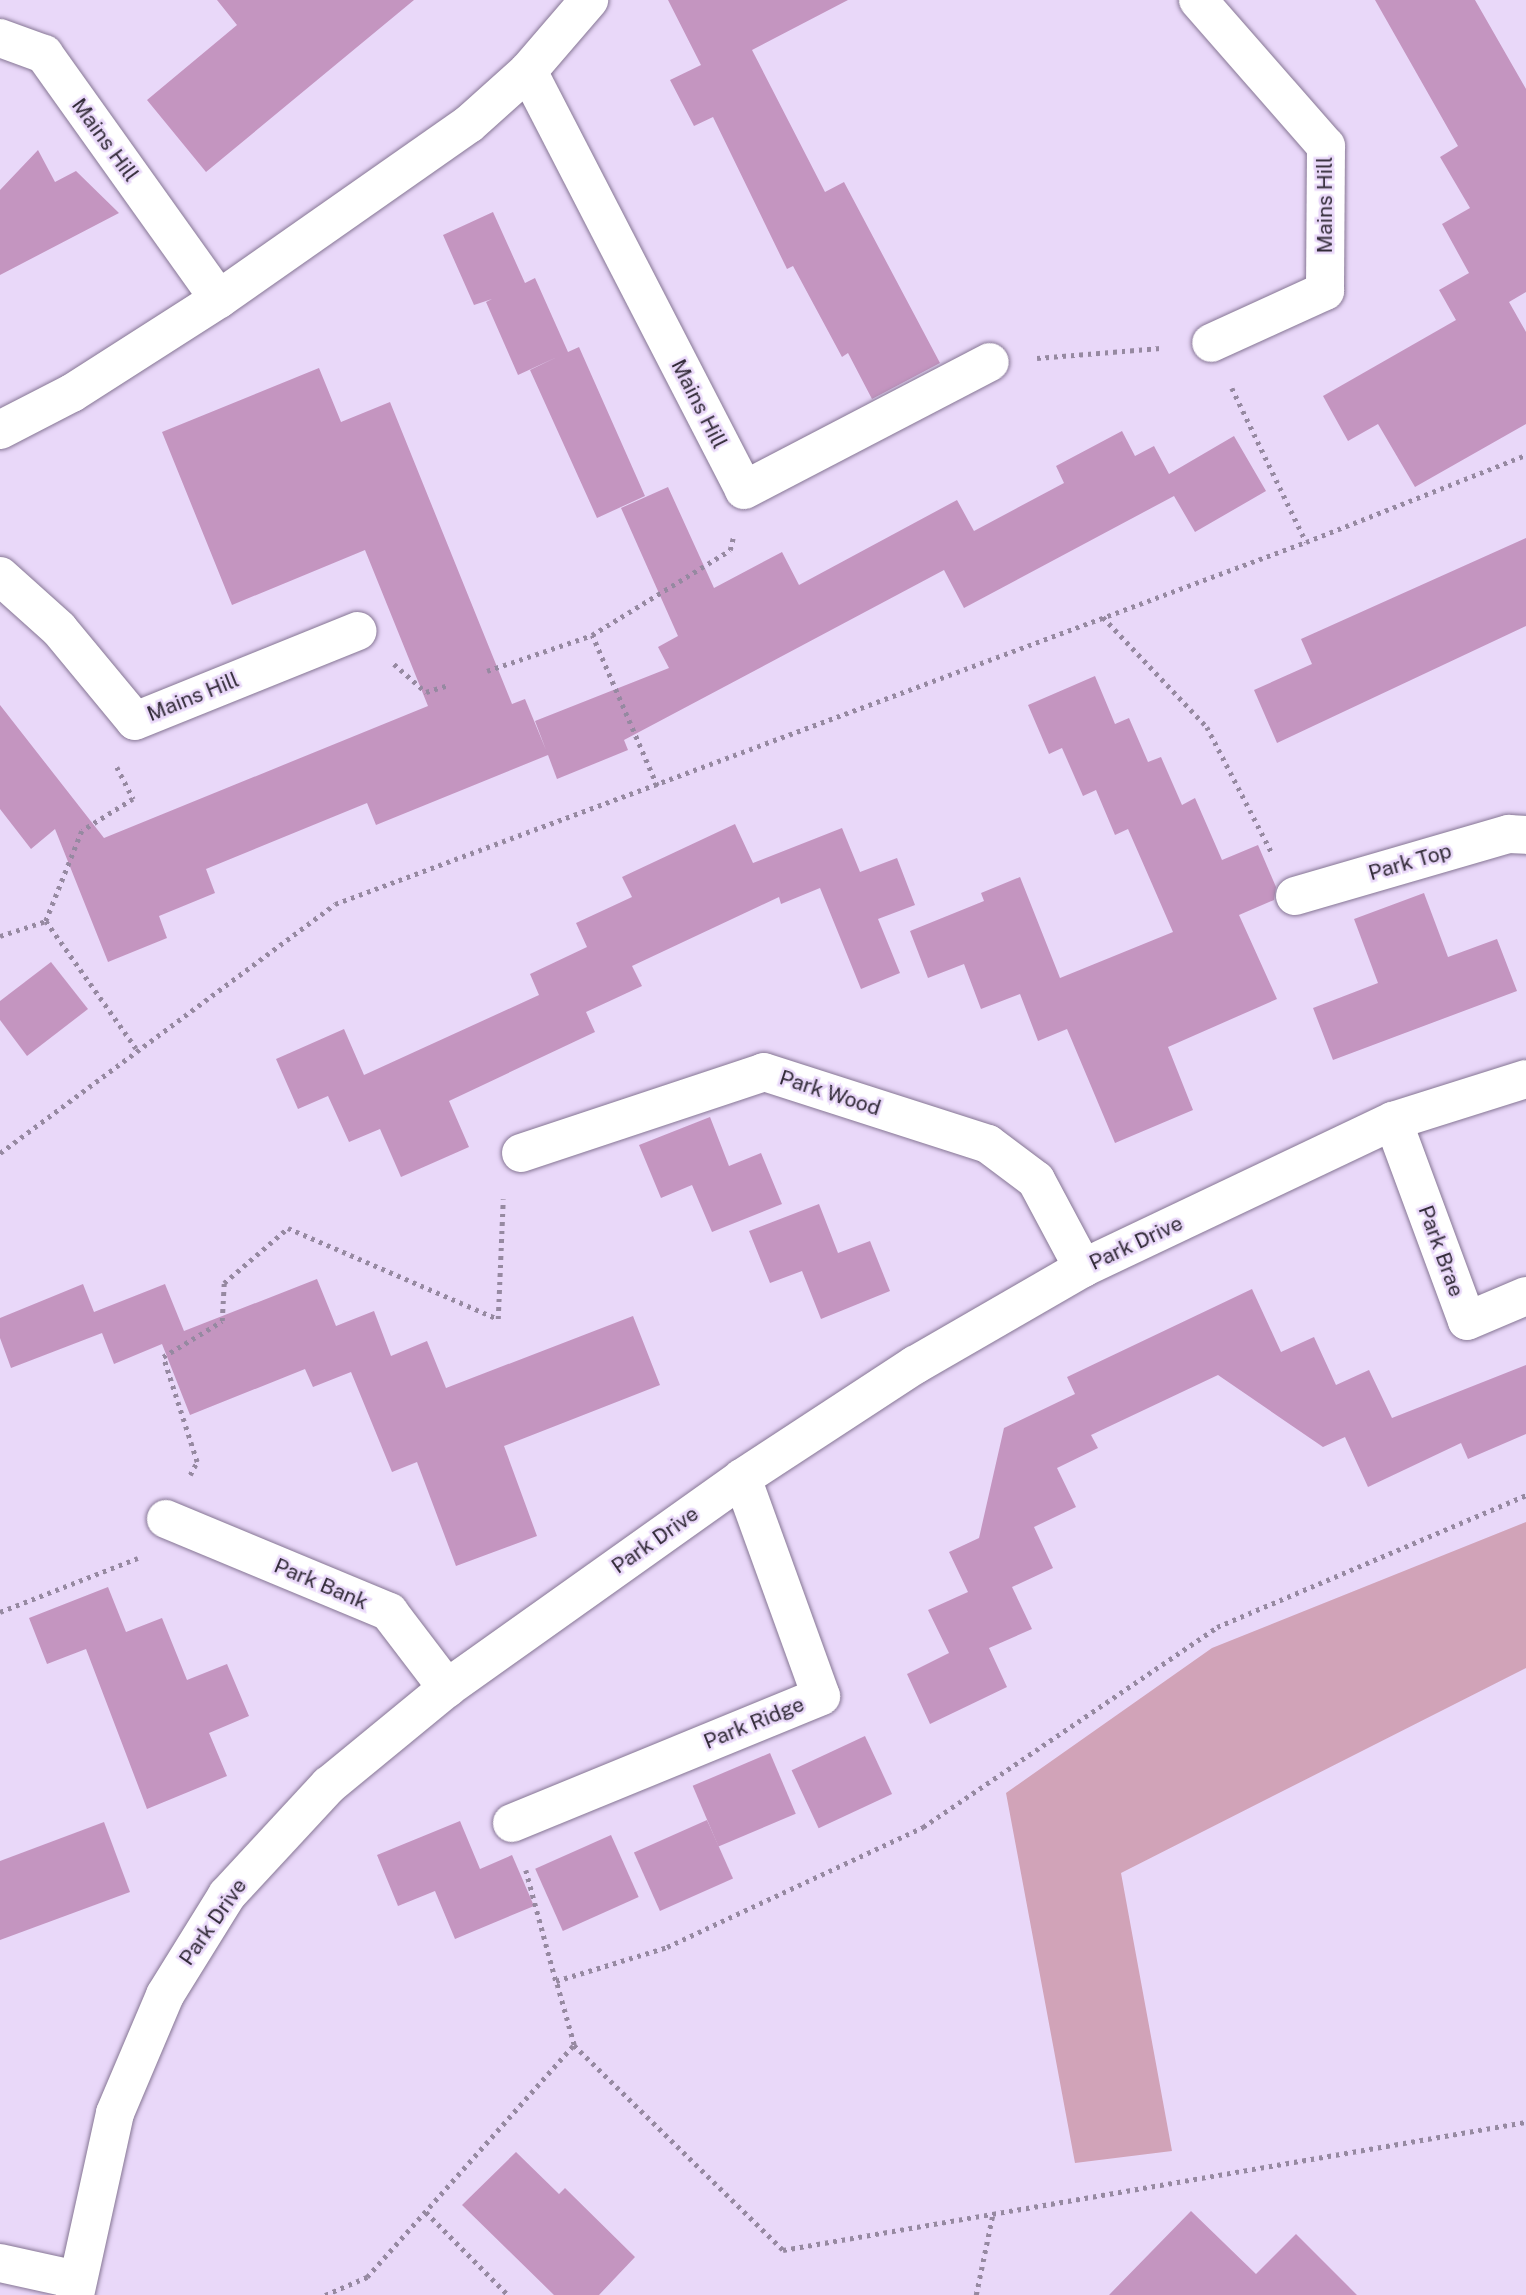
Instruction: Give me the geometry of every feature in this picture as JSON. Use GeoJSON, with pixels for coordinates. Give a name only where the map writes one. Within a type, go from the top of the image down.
{"type":"FeatureCollection","features":[{"type":"Feature","properties":{"kind":"street"},"geometry":{"type":"LineString","coordinates":[[0,430],[72,393],[219,299],[469,124],[528,71],[589,0]]}},
{"type":"Feature","properties":{"kind":"street","name":"Mains Hill"},"geometry":{"type":"LineString","coordinates":[[1198,0],[1326,146],[1325,291],[1211,343]]}},
{"type":"Feature","properties":{"kind":"street","name":"Mains Hill"},"geometry":{"type":"LineString","coordinates":[[0,38],[44,54],[219,299]]}},
{"type":"Feature","properties":{"kind":"street","name":"Mains Hill"},"geometry":{"type":"LineString","coordinates":[[528,71],[744,490]]}},
{"type":"Feature","properties":{"kind":"street"},"geometry":{"type":"LineString","coordinates":[[744,490],[990,362]]}},
{"type":"Feature","properties":{"kind":"street","name":"Mains Hill"},"geometry":{"type":"LineString","coordinates":[[0,576],[59,629],[135,721],[358,631]]}},
{"type":"Feature","properties":{"kind":"street","name":"Park Top"},"geometry":{"type":"LineString","coordinates":[[1295,896],[1509,834],[1526,835]]}},
{"type":"Feature","properties":{"kind":"street","name":"Park Wood"},"geometry":{"type":"LineString","coordinates":[[521,1153],[764,1072],[988,1144],[1036,1180],[1083,1268]]}},
{"type":"Feature","properties":{"kind":"street","name":"Park Drive"},"geometry":{"type":"LineString","coordinates":[[76,2288],[115,2113],[165,1995],[227,1895],[329,1785],[447,1688],[742,1478],[915,1364],[1083,1268],[1393,1122],[1526,1079]]}},
{"type":"Feature","properties":{"kind":"street","name":"Park Brae"},"geometry":{"type":"LineString","coordinates":[[1393,1122],[1467,1321],[1526,1296]]}},
{"type":"Feature","properties":{"kind":"street","name":"Park Ridge"},"geometry":{"type":"LineString","coordinates":[[512,1823],[821,1696],[742,1478]]}},
{"type":"Feature","properties":{"kind":"street","name":"Park Bank"},"geometry":{"type":"LineString","coordinates":[[166,1519],[389,1612],[447,1688]]}},
{"type":"Feature","properties":{"kind":"street"},"geometry":{"type":"LineString","coordinates":[[0,2263],[76,2288]]}},
{"type":"Feature","properties":{"kind":"path"},"geometry":{"type":"LineString","coordinates":[[990,362],[1211,343],[1306,542]]}},
{"type":"Feature","properties":{"kind":"path"},"geometry":{"type":"LineString","coordinates":[[0,1153],[136,1048],[335,904],[1306,542],[1526,455]]}},
{"type":"Feature","properties":{"kind":"path"},"geometry":{"type":"LineString","coordinates":[[487,671],[592,635],[730,550],[744,490]]}},
{"type":"Feature","properties":{"kind":"path"},"geometry":{"type":"LineString","coordinates":[[1104,617],[1207,727],[1295,896]]}},
{"type":"Feature","properties":{"kind":"path"},"geometry":{"type":"LineString","coordinates":[[358,631],[426,692],[449,685]]}},
{"type":"Feature","properties":{"kind":"path"},"geometry":{"type":"LineString","coordinates":[[592,635],[657,786]]}},
{"type":"Feature","properties":{"kind":"path"},"geometry":{"type":"LineString","coordinates":[[0,936],[46,920],[82,831],[132,800],[103,741],[135,721]]}},
{"type":"Feature","properties":{"kind":"path"},"geometry":{"type":"LineString","coordinates":[[46,920],[136,1048]]}},
{"type":"Feature","properties":{"kind":"path"},"geometry":{"type":"LineString","coordinates":[[0,1612],[146,1555],[197,1462],[163,1357],[222,1321],[224,1283],[288,1228],[498,1319],[504,1187],[521,1153]]}},
{"type":"Feature","properties":{"kind":"path"},"geometry":{"type":"LineString","coordinates":[[556,1981],[667,1947],[923,1827],[1217,1627],[1526,1495]]}},
{"type":"Feature","properties":{"kind":"path"},"geometry":{"type":"LineString","coordinates":[[512,1823],[574,2045],[783,2250],[1526,2122]]}},
{"type":"Feature","properties":{"kind":"path"},"geometry":{"type":"LineString","coordinates":[[325,2295],[367,2277],[574,2045]]}},
{"type":"Feature","properties":{"kind":"path"},"geometry":{"type":"LineString","coordinates":[[426,2212],[508,2295]]}},
{"type":"Feature","properties":{"kind":"path"},"geometry":{"type":"LineString","coordinates":[[976,2295],[993,2213]]}},
{"type":"Feature","properties":{"kind":"shaded area"},"geometry":{"type":"Polygon","coordinates":[[[1526,1522],[1526,1668],[1121,1873],[1172,2151],[1075,2163],[1006,1793],[1212,1648],[1526,1522]]]}},
{"type":"Feature","properties":{"kind":"building"},"geometry":{"type":"Polygon","coordinates":[[[217,0],[414,0],[206,172],[147,100],[237,25],[217,0]]]}},
{"type":"Feature","properties":{"kind":"building"},"geometry":{"type":"Polygon","coordinates":[[[668,0],[848,0],[752,50],[825,192],[844,182],[940,363],[872,399],[848,353],[842,357],[793,266],[787,269],[713,117],[694,126],[670,80],[701,65],[668,0]]]}},
{"type":"Feature","properties":{"kind":"building"},"geometry":{"type":"Polygon","coordinates":[[[1375,0],[1475,0],[1526,89],[1526,292],[1509,302],[1526,332],[1526,424],[1415,487],[1378,424],[1348,441],[1323,396],[1456,320],[1439,290],[1469,273],[1442,224],[1470,208],[1440,157],[1458,146],[1375,0]]]}},
{"type":"Feature","properties":{"kind":"building"},"geometry":{"type":"Polygon","coordinates":[[[38,150],[55,182],[76,171],[119,213],[0,275],[0,190],[38,150]]]}},
{"type":"Feature","properties":{"kind":"building"},"geometry":{"type":"Polygon","coordinates":[[[493,212],[525,283],[535,278],[568,352],[579,347],[645,496],[597,518],[530,370],[557,357],[518,375],[486,302],[492,299],[474,305],[443,235],[493,212]]]}},
{"type":"Feature","properties":{"kind":"building"},"geometry":{"type":"Polygon","coordinates":[[[319,368],[341,422],[390,402],[512,704],[525,699],[546,750],[535,721],[669,668],[658,647],[678,636],[621,508],[668,487],[714,588],[782,552],[799,585],[957,500],[974,531],[1064,483],[1056,466],[1122,431],[1135,456],[1154,446],[1169,474],[1234,436],[1266,491],[1195,532],[1174,496],[964,608],[944,570],[624,740],[628,750],[557,779],[548,755],[376,825],[367,803],[206,869],[215,893],[159,916],[167,938],[108,962],[55,829],[31,849],[0,809],[0,705],[104,838],[428,706],[365,550],[232,605],[162,432],[319,368]]]}},
{"type":"Feature","properties":{"kind":"building"},"geometry":{"type":"Polygon","coordinates":[[[1526,538],[1526,626],[1277,743],[1254,690],[1312,664],[1301,639],[1526,538]]]}},
{"type":"Feature","properties":{"kind":"building"},"geometry":{"type":"Polygon","coordinates":[[[1095,676],[1115,724],[1129,718],[1148,762],[1161,757],[1182,805],[1195,798],[1222,860],[1258,845],[1276,887],[1274,900],[1239,915],[1277,999],[1168,1047],[1193,1110],[1115,1143],[1067,1029],[1038,1041],[1020,994],[981,1009],[964,964],[928,978],[910,931],[984,901],[981,893],[1020,877],[1060,978],[1173,932],[1128,829],[1115,835],[1096,790],[1083,796],[1062,748],[1049,754],[1028,705],[1095,676]]]}},
{"type":"Feature","properties":{"kind":"building"},"geometry":{"type":"Polygon","coordinates":[[[735,824],[753,863],[842,828],[860,872],[897,858],[915,905],[878,919],[900,973],[861,989],[820,888],[781,904],[779,897],[632,966],[642,986],[586,1012],[595,1032],[449,1101],[469,1147],[401,1177],[380,1129],[349,1142],[328,1096],[298,1109],[276,1059],[344,1029],[364,1075],[539,995],[530,974],[587,947],[576,923],[632,897],[622,877],[735,824]]]}},
{"type":"Feature","properties":{"kind":"building"},"geometry":{"type":"Polygon","coordinates":[[[1424,893],[1448,957],[1497,939],[1517,991],[1333,1060],[1313,1008],[1378,983],[1354,919],[1424,893]]]}},
{"type":"Feature","properties":{"kind":"building"},"geometry":{"type":"Polygon","coordinates":[[[51,962],[88,1009],[27,1056],[0,1020],[0,1001],[51,962]]]}},
{"type":"Feature","properties":{"kind":"building"},"geometry":{"type":"Polygon","coordinates":[[[710,1117],[729,1166],[761,1153],[782,1204],[712,1232],[692,1185],[661,1198],[639,1145],[710,1117]]]}},
{"type":"Feature","properties":{"kind":"building"},"geometry":{"type":"Polygon","coordinates":[[[819,1204],[838,1253],[870,1241],[890,1291],[821,1319],[802,1271],[770,1283],[749,1231],[819,1204]]]}},
{"type":"Feature","properties":{"kind":"building"},"geometry":{"type":"Polygon","coordinates":[[[317,1279],[336,1326],[374,1311],[391,1356],[427,1341],[446,1388],[633,1316],[660,1385],[504,1446],[537,1536],[456,1566],[417,1462],[392,1472],[351,1372],[313,1387],[305,1369],[190,1415],[162,1344],[114,1364],[102,1333],[11,1368],[0,1338],[0,1318],[83,1284],[94,1312],[165,1284],[184,1331],[317,1279]]]}},
{"type":"Feature","properties":{"kind":"building"},"geometry":{"type":"Polygon","coordinates":[[[1252,1289],[1281,1352],[1314,1337],[1336,1385],[1369,1370],[1392,1418],[1526,1365],[1526,1434],[1468,1459],[1461,1443],[1368,1487],[1345,1437],[1323,1447],[1218,1375],[1091,1435],[1098,1448],[1057,1468],[1076,1507],[1034,1527],[1053,1568],[1012,1587],[1032,1629],[989,1648],[1007,1687],[930,1724],[907,1674],[949,1653],[928,1610],[968,1592],[949,1552],[979,1538],[1004,1428],[1075,1394],[1067,1377],[1252,1289]]]}},
{"type":"Feature","properties":{"kind":"building"},"geometry":{"type":"Polygon","coordinates":[[[108,1587],[126,1632],[162,1618],[187,1680],[227,1664],[249,1716],[209,1733],[227,1776],[147,1809],[86,1649],[47,1664],[29,1618],[108,1587]]]}},
{"type":"Feature","properties":{"kind":"building"},"geometry":{"type":"Polygon","coordinates":[[[865,1736],[892,1794],[819,1828],[792,1770],[865,1736]]]}},
{"type":"Feature","properties":{"kind":"building"},"geometry":{"type":"Polygon","coordinates":[[[770,1753],[796,1814],[718,1847],[693,1786],[770,1753]]]}},
{"type":"Feature","properties":{"kind":"building"},"geometry":{"type":"Polygon","coordinates":[[[707,1820],[733,1878],[660,1911],[634,1853],[707,1820]]]}},
{"type":"Feature","properties":{"kind":"building"},"geometry":{"type":"Polygon","coordinates":[[[460,1821],[480,1869],[512,1855],[534,1906],[455,1939],[435,1891],[398,1906],[377,1855],[460,1821]]]}},
{"type":"Feature","properties":{"kind":"building"},"geometry":{"type":"Polygon","coordinates":[[[104,1822],[130,1892],[0,1940],[0,1861],[104,1822]]]}},
{"type":"Feature","properties":{"kind":"building"},"geometry":{"type":"Polygon","coordinates":[[[611,1835],[639,1897],[563,1931],[535,1869],[611,1835]]]}},
{"type":"Feature","properties":{"kind":"building"},"geometry":{"type":"Polygon","coordinates":[[[516,2152],[559,2194],[565,2188],[635,2257],[599,2295],[554,2295],[462,2205],[516,2152]]]}},
{"type":"Feature","properties":{"kind":"building"},"geometry":{"type":"Polygon","coordinates":[[[1191,2211],[1256,2274],[1296,2234],[1357,2295],[1109,2295],[1191,2211]]]}}]}
